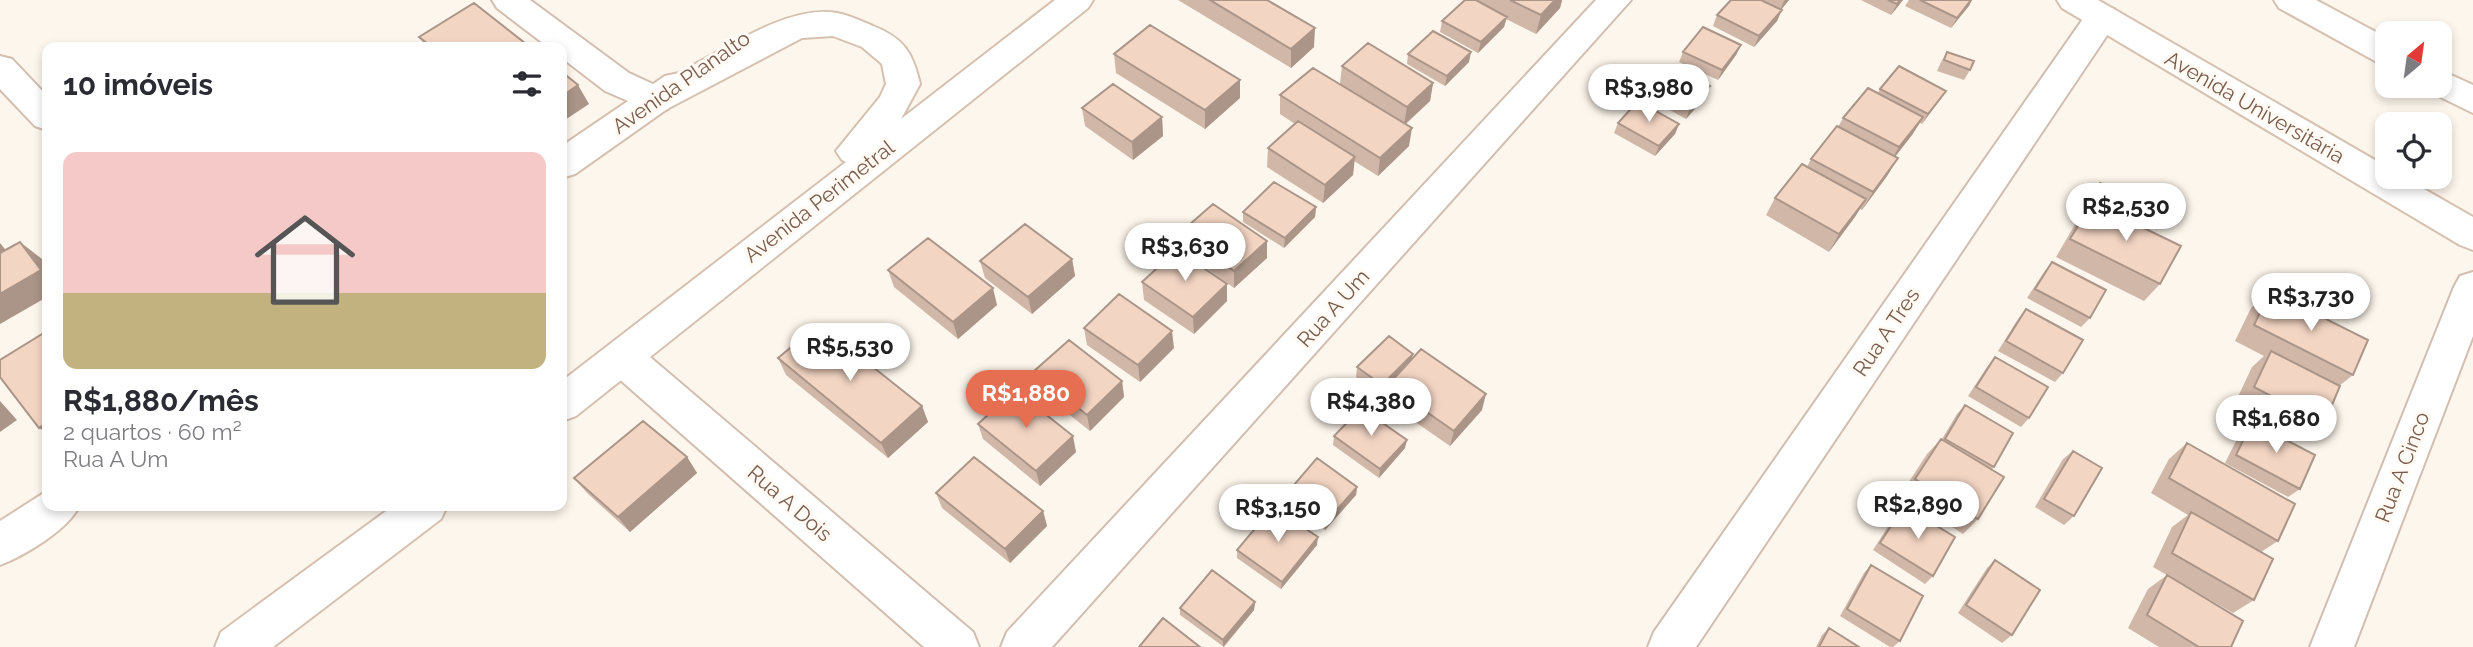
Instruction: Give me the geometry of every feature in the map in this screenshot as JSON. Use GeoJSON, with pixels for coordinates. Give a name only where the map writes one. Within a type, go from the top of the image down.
{"type":"FeatureCollection","features":[{"type":"Feature","properties":{"kind":"street"},"geometry":{"type":"LineString","coordinates":[[508,0],[564,42]]}},
{"type":"Feature","properties":{"kind":"street","name":"Avenida Planalto"},"geometry":{"type":"LineString","coordinates":[[567,161],[800,0]]}},
{"type":"Feature","properties":{"kind":"street","name":"Avenida Perimetral"},"geometry":{"type":"LineString","coordinates":[[567,400],[797,217],[1077,0]]}},
{"type":"Feature","properties":{"kind":"street","name":"Rua A Um"},"geometry":{"type":"LineString","coordinates":[[1023,647],[1615,0]]}},
{"type":"Feature","properties":{"kind":"street"},"geometry":{"type":"LineString","coordinates":[[2290,0],[2375,46]]}},
{"type":"Feature","properties":{"kind":"street","name":"Avenida Universitária"},"geometry":{"type":"LineString","coordinates":[[2088,9],[2473,235]]}},
{"type":"Feature","properties":{"kind":"street","name":"Rua A Tres"},"geometry":{"type":"LineString","coordinates":[[1670,647],[2088,9]]}},
{"type":"Feature","properties":{"kind":"street"},"geometry":{"type":"LineString","coordinates":[[567,44],[617,82],[656,100],[796,27],[835,23],[874,39],[898,59],[903,84],[899,94],[894,104],[797,217]]}},
{"type":"Feature","properties":{"kind":"street"},"geometry":{"type":"LineString","coordinates":[[0,68],[42,112]]}},
{"type":"Feature","properties":{"kind":"street"},"geometry":{"type":"LineString","coordinates":[[2452,89],[2473,100]]}},
{"type":"Feature","properties":{"kind":"street","name":"Rua A Cinco"},"geometry":{"type":"LineString","coordinates":[[2332,647],[2473,287]]}},
{"type":"Feature","properties":{"kind":"street","name":"Rua A Dois"},"geometry":{"type":"LineString","coordinates":[[623,358],[957,647]]}},
{"type":"Feature","properties":{"kind":"street"},"geometry":{"type":"LineString","coordinates":[[0,545],[51,511]]}},
{"type":"Feature","properties":{"kind":"street"},"geometry":{"type":"LineString","coordinates":[[237,647],[419,511]]}},
{"type":"Feature","properties":{"kind":"building"},"geometry":{"type":"Polygon","coordinates":[[[1210,0],[1267,0],[1315,28],[1291,49],[1210,0]]]}},
{"type":"Feature","properties":{"kind":"building"},"geometry":{"type":"Polygon","coordinates":[[[1465,0],[1476,0],[1507,17],[1481,42],[1442,21],[1465,0]]]}},
{"type":"Feature","properties":{"kind":"building"},"geometry":{"type":"Polygon","coordinates":[[[1510,0],[1555,0],[1541,15],[1510,0]]]}},
{"type":"Feature","properties":{"kind":"building"},"geometry":{"type":"Polygon","coordinates":[[[1731,0],[1761,0],[1782,10],[1759,36],[1717,15],[1731,0]]]}},
{"type":"Feature","properties":{"kind":"building"},"geometry":{"type":"Polygon","coordinates":[[[1920,0],[1971,0],[1957,18],[1920,0]]]}},
{"type":"Feature","properties":{"kind":"building"},"geometry":{"type":"Polygon","coordinates":[[[474,3],[524,42],[426,42],[419,37],[474,3]]]}},
{"type":"Feature","properties":{"kind":"building"},"geometry":{"type":"Polygon","coordinates":[[[1150,25],[1240,80],[1205,110],[1114,54],[1150,25]]]}},
{"type":"Feature","properties":{"kind":"building"},"geometry":{"type":"Polygon","coordinates":[[[1703,27],[1741,45],[1722,70],[1683,52],[1703,27]]]}},
{"type":"Feature","properties":{"kind":"building"},"geometry":{"type":"Polygon","coordinates":[[[1433,31],[1471,52],[1447,76],[1408,54],[1433,31]]]}},
{"type":"Feature","properties":{"kind":"building"},"geometry":{"type":"Polygon","coordinates":[[[1368,43],[1433,83],[1407,107],[1342,66],[1368,43]]]}},
{"type":"Feature","properties":{"kind":"building"},"geometry":{"type":"Polygon","coordinates":[[[1947,52],[1974,61],[1970,70],[1944,60],[1947,52]]]}},
{"type":"Feature","properties":{"kind":"building"},"geometry":{"type":"Polygon","coordinates":[[[1672,66],[1710,86],[1690,108],[1652,87],[1672,66]]]}},
{"type":"Feature","properties":{"kind":"building"},"geometry":{"type":"Polygon","coordinates":[[[1899,66],[1946,91],[1928,114],[1880,89],[1899,66]]]}},
{"type":"Feature","properties":{"kind":"building"},"geometry":{"type":"Polygon","coordinates":[[[1313,68],[1412,128],[1380,158],[1280,95],[1313,68]]]}},
{"type":"Feature","properties":{"kind":"building"},"geometry":{"type":"Polygon","coordinates":[[[567,76],[578,85],[567,93],[567,76]]]}},
{"type":"Feature","properties":{"kind":"building"},"geometry":{"type":"Polygon","coordinates":[[[1113,84],[1162,117],[1132,142],[1082,108],[1113,84]]]}},
{"type":"Feature","properties":{"kind":"building"},"geometry":{"type":"Polygon","coordinates":[[[1868,88],[1923,117],[1899,147],[1843,118],[1868,88]]]}},
{"type":"Feature","properties":{"kind":"building"},"geometry":{"type":"Polygon","coordinates":[[[1638,101],[1679,124],[1659,146],[1618,123],[1638,101]]]}},
{"type":"Feature","properties":{"kind":"building"},"geometry":{"type":"Polygon","coordinates":[[[1298,121],[1355,157],[1325,185],[1268,148],[1298,121]]]}},
{"type":"Feature","properties":{"kind":"building"},"geometry":{"type":"Polygon","coordinates":[[[1837,126],[1898,158],[1873,192],[1811,159],[1837,126]]]}},
{"type":"Feature","properties":{"kind":"building"},"geometry":{"type":"Polygon","coordinates":[[[1802,164],[1866,199],[1839,234],[1775,198],[1802,164]]]}},
{"type":"Feature","properties":{"kind":"building"},"geometry":{"type":"Polygon","coordinates":[[[1274,182],[1316,207],[1285,238],[1243,212],[1274,182]]]}},
{"type":"Feature","properties":{"kind":"building"},"geometry":{"type":"Polygon","coordinates":[[[2100,183],[2140,202],[2129,220],[2090,201],[2100,183]]]}},
{"type":"Feature","properties":{"kind":"building"},"geometry":{"type":"Polygon","coordinates":[[[2092,203],[2181,246],[2160,284],[2070,239],[2092,203]]]}},
{"type":"Feature","properties":{"kind":"building"},"geometry":{"type":"Polygon","coordinates":[[[1213,204],[1267,241],[1234,271],[1180,233],[1213,204]]]}},
{"type":"Feature","properties":{"kind":"building"},"geometry":{"type":"Polygon","coordinates":[[[1025,224],[1072,259],[1028,297],[980,261],[1025,224]]]}},
{"type":"Feature","properties":{"kind":"building"},"geometry":{"type":"Polygon","coordinates":[[[928,238],[993,288],[953,322],[888,270],[928,238]]]}},
{"type":"Feature","properties":{"kind":"building"},"geometry":{"type":"Polygon","coordinates":[[[20,242],[41,270],[0,294],[0,253],[20,242]]]}},
{"type":"Feature","properties":{"kind":"building"},"geometry":{"type":"Polygon","coordinates":[[[1177,250],[1227,284],[1193,317],[1142,282],[1177,250]]]}},
{"type":"Feature","properties":{"kind":"building"},"geometry":{"type":"Polygon","coordinates":[[[2052,262],[2106,290],[2090,318],[2035,289],[2052,262]]]}},
{"type":"Feature","properties":{"kind":"building"},"geometry":{"type":"Polygon","coordinates":[[[2270,291],[2368,340],[2353,375],[2254,325],[2270,291]]]}},
{"type":"Feature","properties":{"kind":"building"},"geometry":{"type":"Polygon","coordinates":[[[1119,294],[1172,331],[1138,365],[1084,328],[1119,294]]]}},
{"type":"Feature","properties":{"kind":"building"},"geometry":{"type":"Polygon","coordinates":[[[2026,309],[2083,340],[2063,373],[2006,341],[2026,309]]]}},
{"type":"Feature","properties":{"kind":"building"},"geometry":{"type":"Polygon","coordinates":[[[819,324],[922,406],[881,443],[778,358],[819,324]]]}},
{"type":"Feature","properties":{"kind":"building"},"geometry":{"type":"Polygon","coordinates":[[[42,334],[42,426],[39,428],[0,377],[0,360],[42,334]]]}},
{"type":"Feature","properties":{"kind":"building"},"geometry":{"type":"Polygon","coordinates":[[[1389,336],[1413,354],[1382,385],[1357,367],[1389,336]]]}},
{"type":"Feature","properties":{"kind":"building"},"geometry":{"type":"Polygon","coordinates":[[[1069,340],[1122,381],[1087,415],[1033,372],[1069,340]]]}},
{"type":"Feature","properties":{"kind":"building"},"geometry":{"type":"Polygon","coordinates":[[[1421,349],[1486,394],[1454,431],[1388,385],[1421,349]]]}},
{"type":"Feature","properties":{"kind":"building"},"geometry":{"type":"Polygon","coordinates":[[[2271,351],[2340,386],[2324,424],[2254,387],[2271,351]]]}},
{"type":"Feature","properties":{"kind":"building"},"geometry":{"type":"Polygon","coordinates":[[[1995,357],[2048,387],[2029,418],[1976,387],[1995,357]]]}},
{"type":"Feature","properties":{"kind":"building"},"geometry":{"type":"Polygon","coordinates":[[[1015,390],[1073,436],[1036,471],[978,424],[1015,390]]]}},
{"type":"Feature","properties":{"kind":"building"},"geometry":{"type":"Polygon","coordinates":[[[1965,405],[2013,433],[1994,467],[1945,439],[1965,405]]]}},
{"type":"Feature","properties":{"kind":"building"},"geometry":{"type":"Polygon","coordinates":[[[1361,408],[1407,440],[1380,469],[1334,436],[1361,408]]]}},
{"type":"Feature","properties":{"kind":"building"},"geometry":{"type":"Polygon","coordinates":[[[643,421],[687,457],[618,517],[574,478],[643,421]]]}},
{"type":"Feature","properties":{"kind":"building"},"geometry":{"type":"Polygon","coordinates":[[[2252,422],[2315,455],[2300,489],[2236,455],[2252,422]]]}},
{"type":"Feature","properties":{"kind":"building"},"geometry":{"type":"Polygon","coordinates":[[[1941,439],[2004,477],[1978,519],[1915,479],[1941,439]]]}},
{"type":"Feature","properties":{"kind":"building"},"geometry":{"type":"Polygon","coordinates":[[[2187,443],[2295,504],[2278,541],[2169,478],[2187,443]]]}},
{"type":"Feature","properties":{"kind":"building"},"geometry":{"type":"Polygon","coordinates":[[[2073,451],[2102,468],[2074,516],[2044,499],[2073,451]]]}},
{"type":"Feature","properties":{"kind":"building"},"geometry":{"type":"Polygon","coordinates":[[[974,457],[1043,511],[1005,549],[936,493],[974,457]]]}},
{"type":"Feature","properties":{"kind":"building"},"geometry":{"type":"Polygon","coordinates":[[[1317,458],[1357,487],[1326,522],[1287,493],[1317,458]]]}},
{"type":"Feature","properties":{"kind":"building"},"geometry":{"type":"Polygon","coordinates":[[[1904,506],[1955,537],[1933,576],[1880,543],[1904,506]]]}},
{"type":"Feature","properties":{"kind":"building"},"geometry":{"type":"Polygon","coordinates":[[[1273,507],[1318,537],[1282,582],[1237,550],[1273,507]]]}},
{"type":"Feature","properties":{"kind":"building"},"geometry":{"type":"Polygon","coordinates":[[[2191,512],[2273,559],[2254,600],[2172,553],[2191,512]]]}},
{"type":"Feature","properties":{"kind":"building"},"geometry":{"type":"Polygon","coordinates":[[[1995,560],[2040,590],[2012,635],[1966,605],[1995,560]]]}},
{"type":"Feature","properties":{"kind":"building"},"geometry":{"type":"Polygon","coordinates":[[[1871,565],[1923,596],[1900,641],[1847,609],[1871,565]]]}},
{"type":"Feature","properties":{"kind":"building"},"geometry":{"type":"Polygon","coordinates":[[[1212,570],[1255,602],[1223,640],[1180,608],[1212,570]]]}},
{"type":"Feature","properties":{"kind":"building"},"geometry":{"type":"Polygon","coordinates":[[[2167,575],[2243,621],[2231,647],[2199,647],[2147,615],[2167,575]]]}},
{"type":"Feature","properties":{"kind":"building"},"geometry":{"type":"Polygon","coordinates":[[[1163,618],[1200,647],[1139,647],[1163,618]]]}},
{"type":"Feature","properties":{"kind":"building"},"geometry":{"type":"Polygon","coordinates":[[[1829,628],[1859,647],[1819,647],[1829,628]]]}}]}
